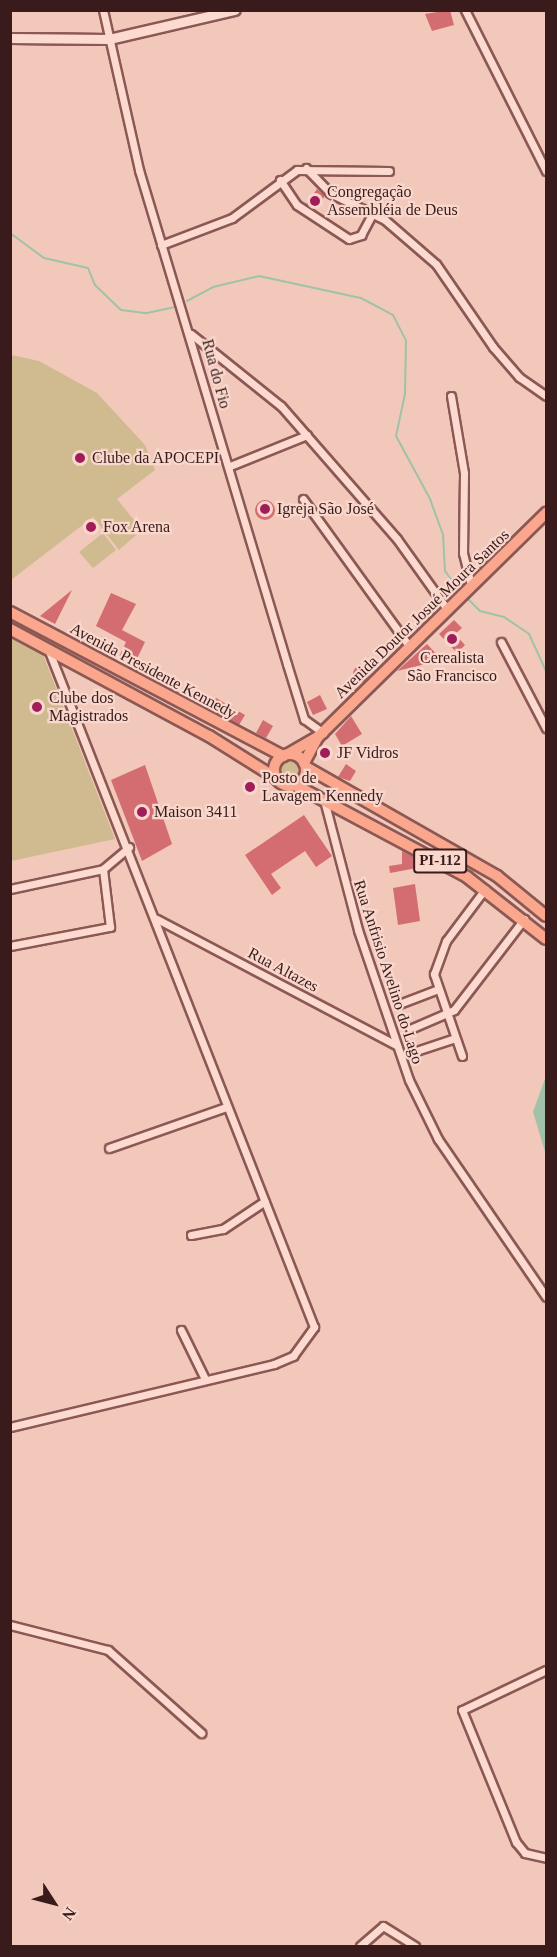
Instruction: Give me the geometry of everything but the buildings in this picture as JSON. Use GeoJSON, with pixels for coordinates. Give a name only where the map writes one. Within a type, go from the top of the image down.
{"type":"FeatureCollection","features":[{"type":"Feature","properties":{"kind":"main road","name":"Avenida Doutor Josué Moura Santos"},"geometry":{"type":"LineString","coordinates":[[320,735],[546,513]]}},
{"type":"Feature","properties":{"kind":"main road","name":"Avenida Presidente Kennedy"},"geometry":{"type":"LineString","coordinates":[[10,612],[305,765],[497,876],[546,916]]}},
{"type":"Feature","properties":{"kind":"main road","name":"Avenida Presidente Kennedy"},"geometry":{"type":"LineString","coordinates":[[10,629],[48,648],[276,778],[323,797],[485,889],[525,919],[546,939]]}},
{"type":"Feature","properties":{"kind":"main road"},"geometry":{"type":"LineString","coordinates":[[89,672],[97,658]]}},
{"type":"Feature","properties":{"kind":"main road"},"geometry":{"type":"LineString","coordinates":[[276,778],[275,764],[285,755],[320,735]]}},
{"type":"Feature","properties":{"kind":"main road"},"geometry":{"type":"LineString","coordinates":[[296,785],[320,735]]}},
{"type":"Feature","properties":{"kind":"street","name":"Rua do Fio"},"geometry":{"type":"LineString","coordinates":[[103,10],[161,245],[191,334],[304,719],[320,735]]}},
{"type":"Feature","properties":{"kind":"street"},"geometry":{"type":"LineString","coordinates":[[10,38],[110,39],[235,10]]}},
{"type":"Feature","properties":{"kind":"street"},"geometry":{"type":"LineString","coordinates":[[465,10],[546,171]]}},
{"type":"Feature","properties":{"kind":"street"},"geometry":{"type":"LineString","coordinates":[[161,245],[232,219],[280,180],[306,168],[389,171]]}},
{"type":"Feature","properties":{"kind":"street"},"geometry":{"type":"LineString","coordinates":[[306,168],[330,193],[372,214],[436,264],[472,318],[510,367],[546,396]]}},
{"type":"Feature","properties":{"kind":"street"},"geometry":{"type":"LineString","coordinates":[[280,180],[297,205],[349,239],[361,235],[372,214]]}},
{"type":"Feature","properties":{"kind":"street"},"geometry":{"type":"LineString","coordinates":[[191,334],[275,401],[307,435],[397,539],[447,609]]}},
{"type":"Feature","properties":{"kind":"street"},"geometry":{"type":"LineString","coordinates":[[450,396],[464,473],[463,553],[471,586]]}},
{"type":"Feature","properties":{"kind":"street"},"geometry":{"type":"LineString","coordinates":[[230,466],[307,435]]}},
{"type":"Feature","properties":{"kind":"street"},"geometry":{"type":"LineString","coordinates":[[303,499],[409,646]]}},
{"type":"Feature","properties":{"kind":"street"},"geometry":{"type":"LineString","coordinates":[[501,642],[546,728]]}},
{"type":"Feature","properties":{"kind":"street"},"geometry":{"type":"LineString","coordinates":[[10,1427],[287,1360],[314,1327],[226,1107],[129,847],[48,648]]}},
{"type":"Feature","properties":{"kind":"street","name":"Rua Anfrisio Avelino do Lago"},"geometry":{"type":"LineString","coordinates":[[323,797],[358,930],[396,1045],[438,1139],[546,1297]]}},
{"type":"Feature","properties":{"kind":"street"},"geometry":{"type":"LineString","coordinates":[[10,888],[103,869],[129,847]]}},
{"type":"Feature","properties":{"kind":"street"},"geometry":{"type":"LineString","coordinates":[[10,946],[110,927],[103,869]]}},
{"type":"Feature","properties":{"kind":"street"},"geometry":{"type":"LineString","coordinates":[[462,1056],[436,990],[434,974],[446,941],[485,889]]}},
{"type":"Feature","properties":{"kind":"street"},"geometry":{"type":"LineString","coordinates":[[410,1029],[445,1015],[525,919]]}},
{"type":"Feature","properties":{"kind":"street","name":"Rua Altazes"},"geometry":{"type":"LineString","coordinates":[[157,920],[396,1045]]}},
{"type":"Feature","properties":{"kind":"street"},"geometry":{"type":"LineString","coordinates":[[399,1004],[436,990]]}},
{"type":"Feature","properties":{"kind":"street"},"geometry":{"type":"LineString","coordinates":[[416,1051],[455,1038]]}},
{"type":"Feature","properties":{"kind":"street"},"geometry":{"type":"LineString","coordinates":[[109,1148],[226,1107]]}},
{"type":"Feature","properties":{"kind":"street"},"geometry":{"type":"LineString","coordinates":[[191,1235],[218,1232],[265,1202]]}},
{"type":"Feature","properties":{"kind":"street"},"geometry":{"type":"LineString","coordinates":[[181,1330],[205,1379]]}},
{"type":"Feature","properties":{"kind":"street"},"geometry":{"type":"LineString","coordinates":[[10,1625],[108,1650],[201,1734]]}},
{"type":"Feature","properties":{"kind":"street"},"geometry":{"type":"LineString","coordinates":[[546,1670],[462,1710],[516,1842],[525,1853],[546,1858]]}},
{"type":"Feature","properties":{"kind":"street"},"geometry":{"type":"LineString","coordinates":[[360,1947],[383,1926],[415,1947]]}},
{"type":"Feature","properties":{"kind":"shaded area","name":"Clube da APOCEPI"},"geometry":{"type":"Polygon","coordinates":[[[11,355],[39,361],[97,393],[145,445],[155,470],[117,499],[142,530],[119,550],[93,517],[11,580],[11,355]]]}},
{"type":"Feature","properties":{"kind":"shaded area"},"geometry":{"type":"Polygon","coordinates":[[[103,533],[116,550],[93,568],[79,552],[103,533]]]}},
{"type":"Feature","properties":{"kind":"shaded area","name":"Clube dos Magistrados"},"geometry":{"type":"Polygon","coordinates":[[[11,637],[42,652],[115,839],[11,861],[11,637]]]}},
{"type":"Feature","properties":{"kind":"shaded area"},"geometry":{"type":"Polygon","coordinates":[[[290,758],[295,759],[301,765],[301,775],[295,781],[290,782],[285,781],[279,775],[278,770],[279,765],[285,759],[290,758]]]}},
{"type":"Feature","properties":{"kind":"shaded area"},"geometry":{"type":"Polygon","coordinates":[[[546,1076],[546,1155],[533,1112],[546,1076]]]}},
{"type":"Feature","properties":{"kind":"waterway"},"geometry":{"type":"LineString","coordinates":[[10,233],[44,258],[88,268],[95,285],[121,310],[147,313],[176,307]]}},
{"type":"Feature","properties":{"kind":"waterway"},"geometry":{"type":"LineString","coordinates":[[187,301],[213,287],[259,276],[361,298],[393,315],[406,341],[405,394],[396,436],[430,499],[443,534],[445,571],[458,589]]}},
{"type":"Feature","properties":{"kind":"waterway"},"geometry":{"type":"LineString","coordinates":[[468,599],[480,611],[504,617],[529,634],[546,671]]}},
{"type":"Feature","properties":{"kind":"place","name":"Congregação Assembléia de Deus"},"geometry":{"type":"Point","coordinates":[315,201]}},
{"type":"Feature","properties":{"kind":"place","name":"Clube da APOCEPI"},"geometry":{"type":"Point","coordinates":[80,458]}},
{"type":"Feature","properties":{"kind":"place","name":"Igreja São José"},"geometry":{"type":"Point","coordinates":[265,509]}},
{"type":"Feature","properties":{"kind":"place","name":"Fox Arena"},"geometry":{"type":"Point","coordinates":[91,527]}},
{"type":"Feature","properties":{"kind":"place","name":"Cerealista São Francisco"},"geometry":{"type":"Point","coordinates":[452,639]}},
{"type":"Feature","properties":{"kind":"place","name":"Clube dos Magistrados"},"geometry":{"type":"Point","coordinates":[37,707]}},
{"type":"Feature","properties":{"kind":"place","name":"JF Vidros"},"geometry":{"type":"Point","coordinates":[325,753]}},
{"type":"Feature","properties":{"kind":"place","name":"Posto de Lavagem Kennedy"},"geometry":{"type":"Point","coordinates":[250,787]}},
{"type":"Feature","properties":{"kind":"place","name":"Maison 3411"},"geometry":{"type":"Point","coordinates":[142,812]}}]}
